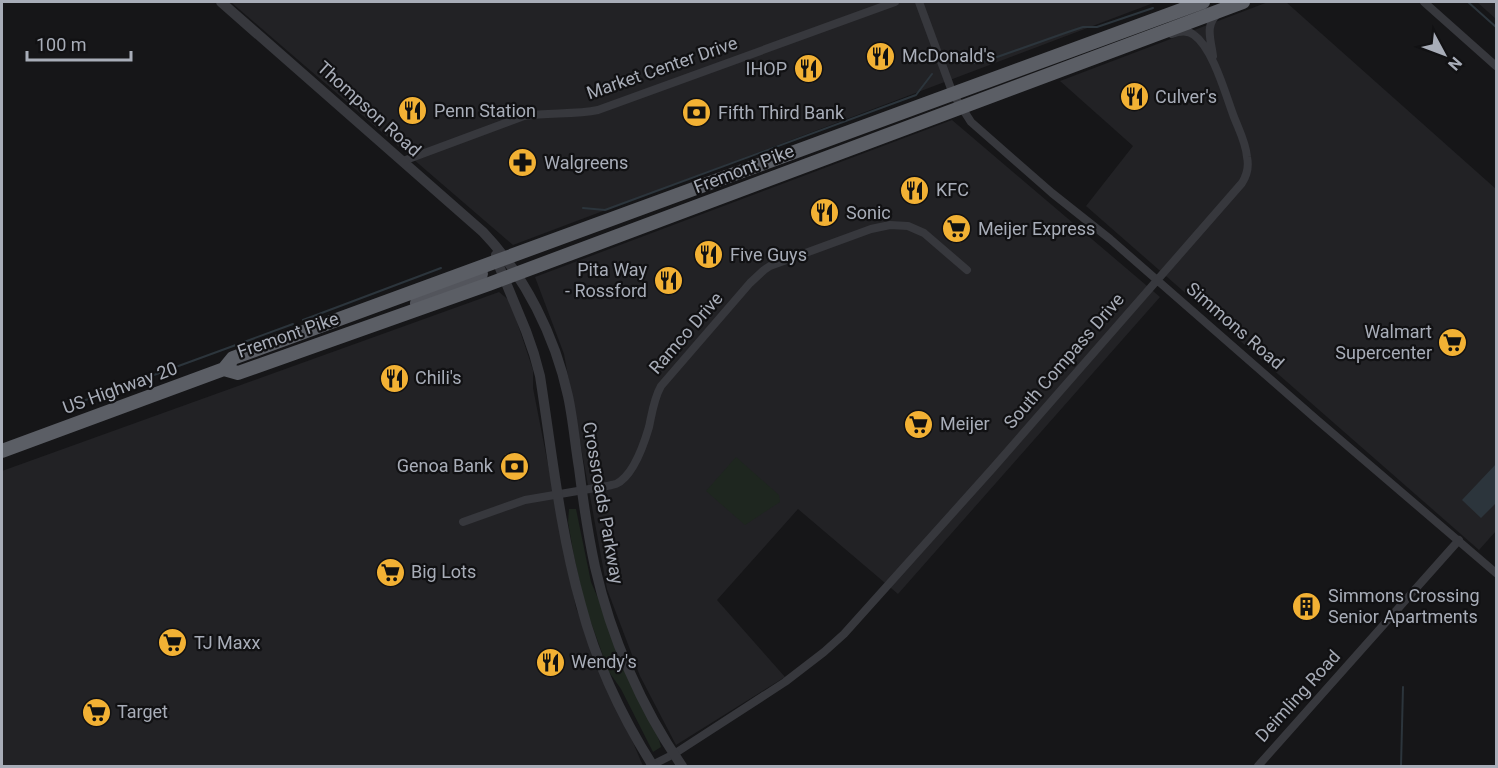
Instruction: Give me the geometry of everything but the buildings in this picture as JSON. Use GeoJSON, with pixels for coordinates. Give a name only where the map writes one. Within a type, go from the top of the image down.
{"type":"FeatureCollection","features":[{"type":"Feature","properties":{"kind":"highway","name":"Fremont Pike"},"geometry":{"type":"LineString","coordinates":[[1203,2],[957,100],[784,173],[505,267],[233,358],[224,369],[238,373],[352,332],[505,267],[957,100],[1243,2]]}},
{"type":"Feature","properties":{"kind":"highway","name":"US Highway 20"},"geometry":{"type":"LineString","coordinates":[[2,451],[224,369]]}},
{"type":"Feature","properties":{"kind":"street","name":"Thompson Road"},"geometry":{"type":"LineString","coordinates":[[221,2],[474,223],[493,243],[505,267]]}},
{"type":"Feature","properties":{"kind":"street","name":"Market Center Drive"},"geometry":{"type":"LineString","coordinates":[[403,161],[524,116],[585,113],[598,110],[896,2]]}},
{"type":"Feature","properties":{"kind":"street"},"geometry":{"type":"LineString","coordinates":[[919,2],[957,100]]}},
{"type":"Feature","properties":{"kind":"street"},"geometry":{"type":"LineString","coordinates":[[1424,2],[1497,66]]}},
{"type":"Feature","properties":{"kind":"street","name":"South Compass Drive"},"geometry":{"type":"LineString","coordinates":[[1214,63],[1209,27],[1214,17],[1225,7]]}},
{"type":"Feature","properties":{"kind":"street","name":"South Compass Drive"},"geometry":{"type":"LineString","coordinates":[[655,766],[805,668],[843,634],[969,495],[1242,183],[1248,165],[1246,150],[1214,63],[1200,40],[1189,32],[1177,32],[1152,41],[1140,39]]}},
{"type":"Feature","properties":{"kind":"street","name":"Simmons Road"},"geometry":{"type":"LineString","coordinates":[[957,100],[971,122],[1007,154],[1110,239],[1497,573]]}},
{"type":"Feature","properties":{"kind":"street","name":"Ramco Drive"},"geometry":{"type":"LineString","coordinates":[[463,522],[525,500],[582,491],[616,484],[623,480],[637,458],[648,430],[656,395],[661,386],[750,283],[770,266],[871,229],[890,225],[908,226],[924,233],[967,270]]}},
{"type":"Feature","properties":{"kind":"street"},"geometry":{"type":"LineString","coordinates":[[505,267],[540,376],[573,577],[592,642],[630,728],[655,766]]}},
{"type":"Feature","properties":{"kind":"street","name":"Crossroads Parkway"},"geometry":{"type":"LineString","coordinates":[[505,267],[543,323],[562,373],[571,414],[596,569],[613,629],[644,701],[682,766]]}},
{"type":"Feature","properties":{"kind":"street","name":"Deimling Road"},"geometry":{"type":"LineString","coordinates":[[1258,766],[1459,540]]}},
{"type":"Feature","properties":{"kind":"shaded area"},"geometry":{"type":"Polygon","coordinates":[[[1156,2],[513,245],[232,3],[1156,2]]]}},
{"type":"Feature","properties":{"kind":"shaded area"},"geometry":{"type":"Polygon","coordinates":[[[1268,2],[1286,2],[1496,189],[1496,531],[1479,550],[1086,206],[1133,146],[1060,81],[1268,2]]]}},
{"type":"Feature","properties":{"kind":"shaded area"},"geometry":{"type":"Polygon","coordinates":[[[1477,2],[1496,2],[1496,19],[1477,2]]]}},
{"type":"Feature","properties":{"kind":"shaded area"},"geometry":{"type":"Polygon","coordinates":[[[952,120],[1160,297],[898,594],[798,509],[717,600],[785,677],[676,745],[640,676],[607,589],[564,354],[535,277],[952,120]]]}},
{"type":"Feature","properties":{"kind":"shaded area"},"geometry":{"type":"Polygon","coordinates":[[[499,292],[510,301],[533,370],[533,388],[576,608],[643,766],[2,766],[2,471],[499,292]]]}},
{"type":"Feature","properties":{"kind":"shaded area"},"geometry":{"type":"Polygon","coordinates":[[[736,457],[779,495],[780,502],[745,525],[706,491],[736,457]]]}},
{"type":"Feature","properties":{"kind":"shaded area"},"geometry":{"type":"Polygon","coordinates":[[[1496,464],[1496,503],[1481,518],[1462,500],[1496,464]]]}},
{"type":"Feature","properties":{"kind":"shaded area"},"geometry":{"type":"Polygon","coordinates":[[[569,509],[576,509],[591,582],[659,740],[661,747],[653,752],[621,689],[609,672],[585,606],[568,522],[569,509]]]}},
{"type":"Feature","properties":{"kind":"waterway"},"geometry":{"type":"LineString","coordinates":[[1468,2],[1496,27]]}},
{"type":"Feature","properties":{"kind":"waterway"},"geometry":{"type":"LineString","coordinates":[[961,63],[980,63],[1083,27],[1097,27],[1153,8]]}},
{"type":"Feature","properties":{"kind":"waterway"},"geometry":{"type":"LineString","coordinates":[[583,208],[605,210],[916,95],[932,74]]}},
{"type":"Feature","properties":{"kind":"waterway"},"geometry":{"type":"LineString","coordinates":[[303,320],[441,268]]}},
{"type":"Feature","properties":{"kind":"waterway"},"geometry":{"type":"LineString","coordinates":[[72,405],[293,324]]}},
{"type":"Feature","properties":{"kind":"waterway"},"geometry":{"type":"LineString","coordinates":[[1401,766],[1403,687]]}},
{"type":"Feature","properties":{"kind":"place","name":"McDonald's"},"geometry":{"type":"Point","coordinates":[881,56]}},
{"type":"Feature","properties":{"kind":"place","name":"IHOP"},"geometry":{"type":"Point","coordinates":[808,69]}},
{"type":"Feature","properties":{"kind":"place","name":"Culver's"},"geometry":{"type":"Point","coordinates":[1134,97]}},
{"type":"Feature","properties":{"kind":"place","name":"Penn Station"},"geometry":{"type":"Point","coordinates":[413,111]}},
{"type":"Feature","properties":{"kind":"place","name":"Fifth Third Bank"},"geometry":{"type":"Point","coordinates":[697,113]}},
{"type":"Feature","properties":{"kind":"place","name":"Walgreens"},"geometry":{"type":"Point","coordinates":[523,163]}},
{"type":"Feature","properties":{"kind":"place","name":"KFC"},"geometry":{"type":"Point","coordinates":[915,190]}},
{"type":"Feature","properties":{"kind":"place","name":"Sonic"},"geometry":{"type":"Point","coordinates":[825,213]}},
{"type":"Feature","properties":{"kind":"place","name":"Meijer Express"},"geometry":{"type":"Point","coordinates":[957,229]}},
{"type":"Feature","properties":{"kind":"place","name":"Five Guys"},"geometry":{"type":"Point","coordinates":[709,255]}},
{"type":"Feature","properties":{"kind":"place","name":"Pita Way - Rossford"},"geometry":{"type":"Point","coordinates":[668,280]}},
{"type":"Feature","properties":{"kind":"place","name":"Walmart Supercenter"},"geometry":{"type":"Point","coordinates":[1453,342]}},
{"type":"Feature","properties":{"kind":"place","name":"Chili's"},"geometry":{"type":"Point","coordinates":[394,378]}},
{"type":"Feature","properties":{"kind":"place","name":"Meijer"},"geometry":{"type":"Point","coordinates":[919,424]}},
{"type":"Feature","properties":{"kind":"place","name":"Genoa Bank"},"geometry":{"type":"Point","coordinates":[514,466]}},
{"type":"Feature","properties":{"kind":"place","name":"Big Lots"},"geometry":{"type":"Point","coordinates":[390,572]}},
{"type":"Feature","properties":{"kind":"place","name":"Simmons Crossing Senior Apartments"},"geometry":{"type":"Point","coordinates":[1307,606]}},
{"type":"Feature","properties":{"kind":"place","name":"TJ Maxx"},"geometry":{"type":"Point","coordinates":[173,643]}},
{"type":"Feature","properties":{"kind":"place","name":"Wendy's"},"geometry":{"type":"Point","coordinates":[550,662]}},
{"type":"Feature","properties":{"kind":"place","name":"Target"},"geometry":{"type":"Point","coordinates":[96,712]}}]}
